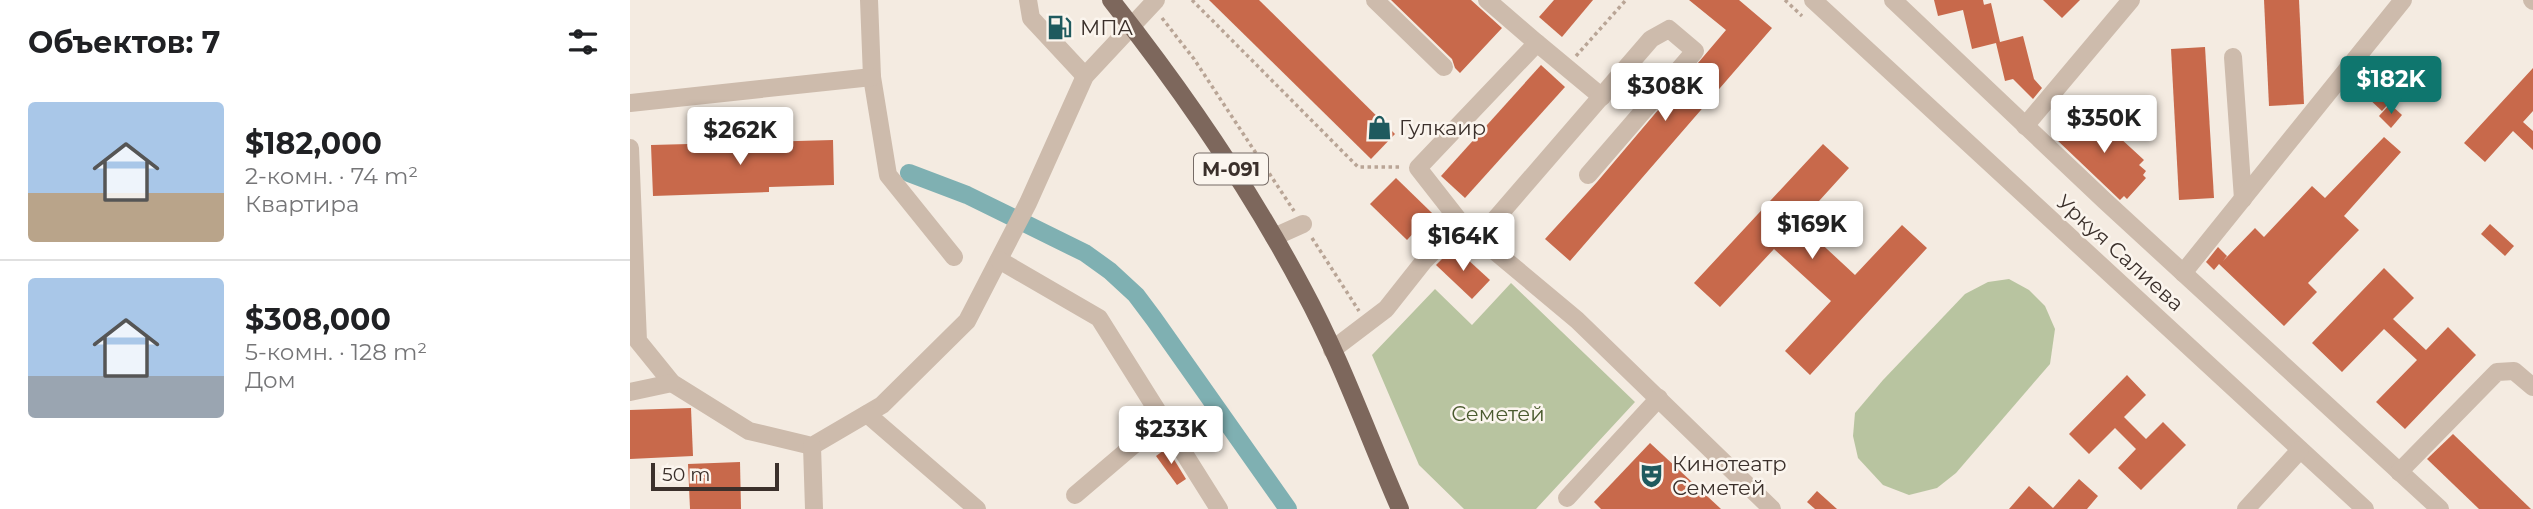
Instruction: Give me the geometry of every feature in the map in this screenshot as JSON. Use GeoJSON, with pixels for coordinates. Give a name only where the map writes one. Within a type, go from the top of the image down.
{"type":"FeatureCollection","features":[{"type":"Feature","properties":{"kind":"main road","name":"М-091"},"geometry":{"type":"LineString","coordinates":[[1111,0],[1224,157],[1304,290],[1399,509]]}},
{"type":"Feature","properties":{"kind":"street"},"geometry":{"type":"LineString","coordinates":[[869,0],[872,76],[888,174],[954,257]]}},
{"type":"Feature","properties":{"kind":"street"},"geometry":{"type":"LineString","coordinates":[[1028,0],[1031,18],[1085,76]]}},
{"type":"Feature","properties":{"kind":"street"},"geometry":{"type":"LineString","coordinates":[[1375,0],[1444,67]]}},
{"type":"Feature","properties":{"kind":"street"},"geometry":{"type":"LineString","coordinates":[[1488,0],[1602,97]]}},
{"type":"Feature","properties":{"kind":"street","name":"Уркуя Салиева"},"geometry":{"type":"LineString","coordinates":[[1813,0],[2365,509]]}},
{"type":"Feature","properties":{"kind":"street","name":"Уркуя Салиева"},"geometry":{"type":"LineString","coordinates":[[1893,0],[2025,126],[2440,509]]}},
{"type":"Feature","properties":{"kind":"street"},"geometry":{"type":"LineString","coordinates":[[2025,126],[2131,0]]}},
{"type":"Feature","properties":{"kind":"street"},"geometry":{"type":"LineString","coordinates":[[2183,273],[2403,0]]}},
{"type":"Feature","properties":{"kind":"street"},"geometry":{"type":"LineString","coordinates":[[630,148],[638,341],[672,383],[749,430],[812,446],[882,405],[967,321],[1028,203],[1085,76],[1154,2]]}},
{"type":"Feature","properties":{"kind":"street"},"geometry":{"type":"LineString","coordinates":[[1479,238],[1651,38],[1669,29],[1695,51],[1588,175]]}},
{"type":"Feature","properties":{"kind":"street"},"geometry":{"type":"LineString","coordinates":[[1537,43],[1418,168],[1461,223],[1577,320],[1659,398],[1763,506]]}},
{"type":"Feature","properties":{"kind":"street"},"geometry":{"type":"LineString","coordinates":[[2233,57],[2243,199]]}},
{"type":"Feature","properties":{"kind":"street"},"geometry":{"type":"LineString","coordinates":[[630,103],[872,76]]}},
{"type":"Feature","properties":{"kind":"street"},"geometry":{"type":"LineString","coordinates":[[1332,350],[1387,309],[1424,261],[1461,223]]}},
{"type":"Feature","properties":{"kind":"street"},"geometry":{"type":"LineString","coordinates":[[1274,237],[1303,224]]}},
{"type":"Feature","properties":{"kind":"street"},"geometry":{"type":"LineString","coordinates":[[999,260],[1099,318],[1219,509]]}},
{"type":"Feature","properties":{"kind":"street"},"geometry":{"type":"LineString","coordinates":[[2399,472],[2497,372],[2514,371],[2533,387]]}},
{"type":"Feature","properties":{"kind":"street"},"geometry":{"type":"LineString","coordinates":[[630,391],[672,383]]}},
{"type":"Feature","properties":{"kind":"street"},"geometry":{"type":"LineString","coordinates":[[1567,498],[1659,398]]}},
{"type":"Feature","properties":{"kind":"street"},"geometry":{"type":"LineString","coordinates":[[867,414],[977,509]]}},
{"type":"Feature","properties":{"kind":"street"},"geometry":{"type":"LineString","coordinates":[[1075,495],[1163,420]]}},
{"type":"Feature","properties":{"kind":"street"},"geometry":{"type":"LineString","coordinates":[[812,446],[814,509]]}},
{"type":"Feature","properties":{"kind":"street"},"geometry":{"type":"LineString","coordinates":[[2246,509],[2300,450]]}},
{"type":"Feature","properties":{"kind":"path"},"geometry":{"type":"LineString","coordinates":[[1192,0],[1358,167],[1418,168]]}},
{"type":"Feature","properties":{"kind":"path"},"geometry":{"type":"LineString","coordinates":[[1566,67],[1626,0]]}},
{"type":"Feature","properties":{"kind":"path"},"geometry":{"type":"LineString","coordinates":[[1154,2],[1368,325]]}},
{"type":"Feature","properties":{"kind":"green space"},"geometry":{"type":"Polygon","coordinates":[[[2009,279],[2029,290],[2045,306],[2055,329],[2050,364],[1956,473],[1937,488],[1909,495],[1883,485],[1858,458],[1853,436],[1855,413],[1965,294],[1988,282],[2009,279]]]}},
{"type":"Feature","properties":{"kind":"green space","name":"Семетей"},"geometry":{"type":"Polygon","coordinates":[[[1511,283],[1635,402],[1536,509],[1464,509],[1419,465],[1372,355],[1435,289],[1472,325],[1511,283]]]}},
{"type":"Feature","properties":{"kind":"building"},"geometry":{"type":"Polygon","coordinates":[[[1209,0],[1259,0],[1395,134],[1371,159],[1209,0]]]}},
{"type":"Feature","properties":{"kind":"building"},"geometry":{"type":"Polygon","coordinates":[[[1391,0],[1471,0],[1502,28],[1460,73],[1452,59],[1391,0]]]}},
{"type":"Feature","properties":{"kind":"building"},"geometry":{"type":"Polygon","coordinates":[[[1554,0],[1593,0],[1562,37],[1539,17],[1554,0]]]}},
{"type":"Feature","properties":{"kind":"building"},"geometry":{"type":"Polygon","coordinates":[[[1689,0],[1739,0],[1772,28],[1570,261],[1545,239],[1726,30],[1689,0]]]}},
{"type":"Feature","properties":{"kind":"building"},"geometry":{"type":"Polygon","coordinates":[[[1934,0],[1983,0],[1984,5],[1991,3],[2000,42],[2023,36],[2034,79],[2042,88],[2033,99],[2013,79],[2005,81],[1996,43],[1972,49],[1963,10],[1938,16],[1934,0]]]}},
{"type":"Feature","properties":{"kind":"building"},"geometry":{"type":"Polygon","coordinates":[[[2043,0],[2080,0],[2062,18],[2043,0]]]}},
{"type":"Feature","properties":{"kind":"building"},"geometry":{"type":"Polygon","coordinates":[[[2264,0],[2299,0],[2304,104],[2269,106],[2264,0]]]}},
{"type":"Feature","properties":{"kind":"building"},"geometry":{"type":"Polygon","coordinates":[[[2205,47],[2214,198],[2179,200],[2171,49],[2205,47]]]}},
{"type":"Feature","properties":{"kind":"building"},"geometry":{"type":"Polygon","coordinates":[[[1541,65],[1565,87],[1465,198],[1441,176],[1541,65]]]}},
{"type":"Feature","properties":{"kind":"building"},"geometry":{"type":"Polygon","coordinates":[[[2533,68],[2533,111],[2523,122],[2533,131],[2533,150],[2513,131],[2485,162],[2464,143],[2533,68]]]}},
{"type":"Feature","properties":{"kind":"building"},"geometry":{"type":"Polygon","coordinates":[[[2387,83],[2398,93],[2382,111],[2367,97],[2376,87],[2380,91],[2387,83]]]}},
{"type":"Feature","properties":{"kind":"building"},"geometry":{"type":"Polygon","coordinates":[[[2390,104],[2402,115],[2391,128],[2379,116],[2390,104]]]}},
{"type":"Feature","properties":{"kind":"building"},"geometry":{"type":"Polygon","coordinates":[[[2083,110],[2103,129],[2106,125],[2144,160],[2139,165],[2146,171],[2143,175],[2146,178],[2127,199],[2124,196],[2120,200],[2056,139],[2083,110]]]}},
{"type":"Feature","properties":{"kind":"building"},"geometry":{"type":"Polygon","coordinates":[[[2384,137],[2401,152],[2344,216],[2359,230],[2308,283],[2317,292],[2284,326],[2219,264],[2214,270],[2206,262],[2218,247],[2227,256],[2223,261],[2255,228],[2264,237],[2312,186],[2325,198],[2384,137]]]}},
{"type":"Feature","properties":{"kind":"building"},"geometry":{"type":"Polygon","coordinates":[[[833,140],[834,185],[769,187],[769,192],[653,196],[651,145],[833,140]]]}},
{"type":"Feature","properties":{"kind":"building"},"geometry":{"type":"Polygon","coordinates":[[[1823,144],[1849,168],[1799,223],[1855,275],[1902,225],[1927,248],[1810,375],[1785,351],[1831,301],[1774,249],[1720,307],[1694,283],[1823,144]]]}},
{"type":"Feature","properties":{"kind":"building"},"geometry":{"type":"Polygon","coordinates":[[[1396,178],[1432,213],[1407,240],[1370,204],[1396,178]]]}},
{"type":"Feature","properties":{"kind":"building"},"geometry":{"type":"Polygon","coordinates":[[[2490,224],[2514,246],[2505,256],[2481,234],[2490,224]]]}},
{"type":"Feature","properties":{"kind":"building"},"geometry":{"type":"Polygon","coordinates":[[[1454,247],[1490,280],[1472,299],[1436,265],[1454,247]]]}},
{"type":"Feature","properties":{"kind":"building"},"geometry":{"type":"Polygon","coordinates":[[[2384,268],[2414,298],[2393,319],[2426,350],[2448,327],[2476,355],[2405,429],[2376,402],[2417,360],[2384,329],[2342,372],[2312,343],[2384,268]]]}},
{"type":"Feature","properties":{"kind":"building"},"geometry":{"type":"Polygon","coordinates":[[[2127,375],[2146,395],[2124,417],[2146,439],[2163,422],[2186,445],[2141,490],[2118,468],[2136,449],[2115,428],[2089,454],[2069,434],[2127,375]]]}},
{"type":"Feature","properties":{"kind":"building"},"geometry":{"type":"Polygon","coordinates":[[[691,408],[693,456],[630,459],[630,410],[691,408]]]}},
{"type":"Feature","properties":{"kind":"building"},"geometry":{"type":"Polygon","coordinates":[[[2453,434],[2531,509],[2479,509],[2427,459],[2453,434]]]}},
{"type":"Feature","properties":{"kind":"building","name":"Кинотеатр Семетей"},"geometry":{"type":"Polygon","coordinates":[[[1650,443],[1721,509],[1601,509],[1594,502],[1650,443]]]}},
{"type":"Feature","properties":{"kind":"building"},"geometry":{"type":"Polygon","coordinates":[[[1167,448],[1186,479],[1177,485],[1156,456],[1167,448]]]}},
{"type":"Feature","properties":{"kind":"building"},"geometry":{"type":"Polygon","coordinates":[[[740,462],[741,509],[690,509],[688,464],[740,462]]]}},
{"type":"Feature","properties":{"kind":"building"},"geometry":{"type":"Polygon","coordinates":[[[2079,479],[2098,496],[2087,509],[2009,509],[2029,486],[2053,508],[2079,479]]]}},
{"type":"Feature","properties":{"kind":"building"},"geometry":{"type":"Polygon","coordinates":[[[1817,491],[1837,509],[1815,509],[1807,502],[1817,491]]]}},
{"type":"Feature","properties":{"kind":"waterway"},"geometry":{"type":"LineString","coordinates":[[909,173],[967,195],[1085,253],[1110,271],[1136,295],[1154,319],[1288,509]]}},
{"type":"Feature","properties":{"kind":"place","name":"МПА"},"geometry":{"type":"Point","coordinates":[1060,28]}},
{"type":"Feature","properties":{"kind":"place","name":"Гулкаир"},"geometry":{"type":"Point","coordinates":[1379,128]}},
{"type":"Feature","properties":{"kind":"place","name":"Кинотеатр Семетей"},"geometry":{"type":"Point","coordinates":[1652,476]}}]}
